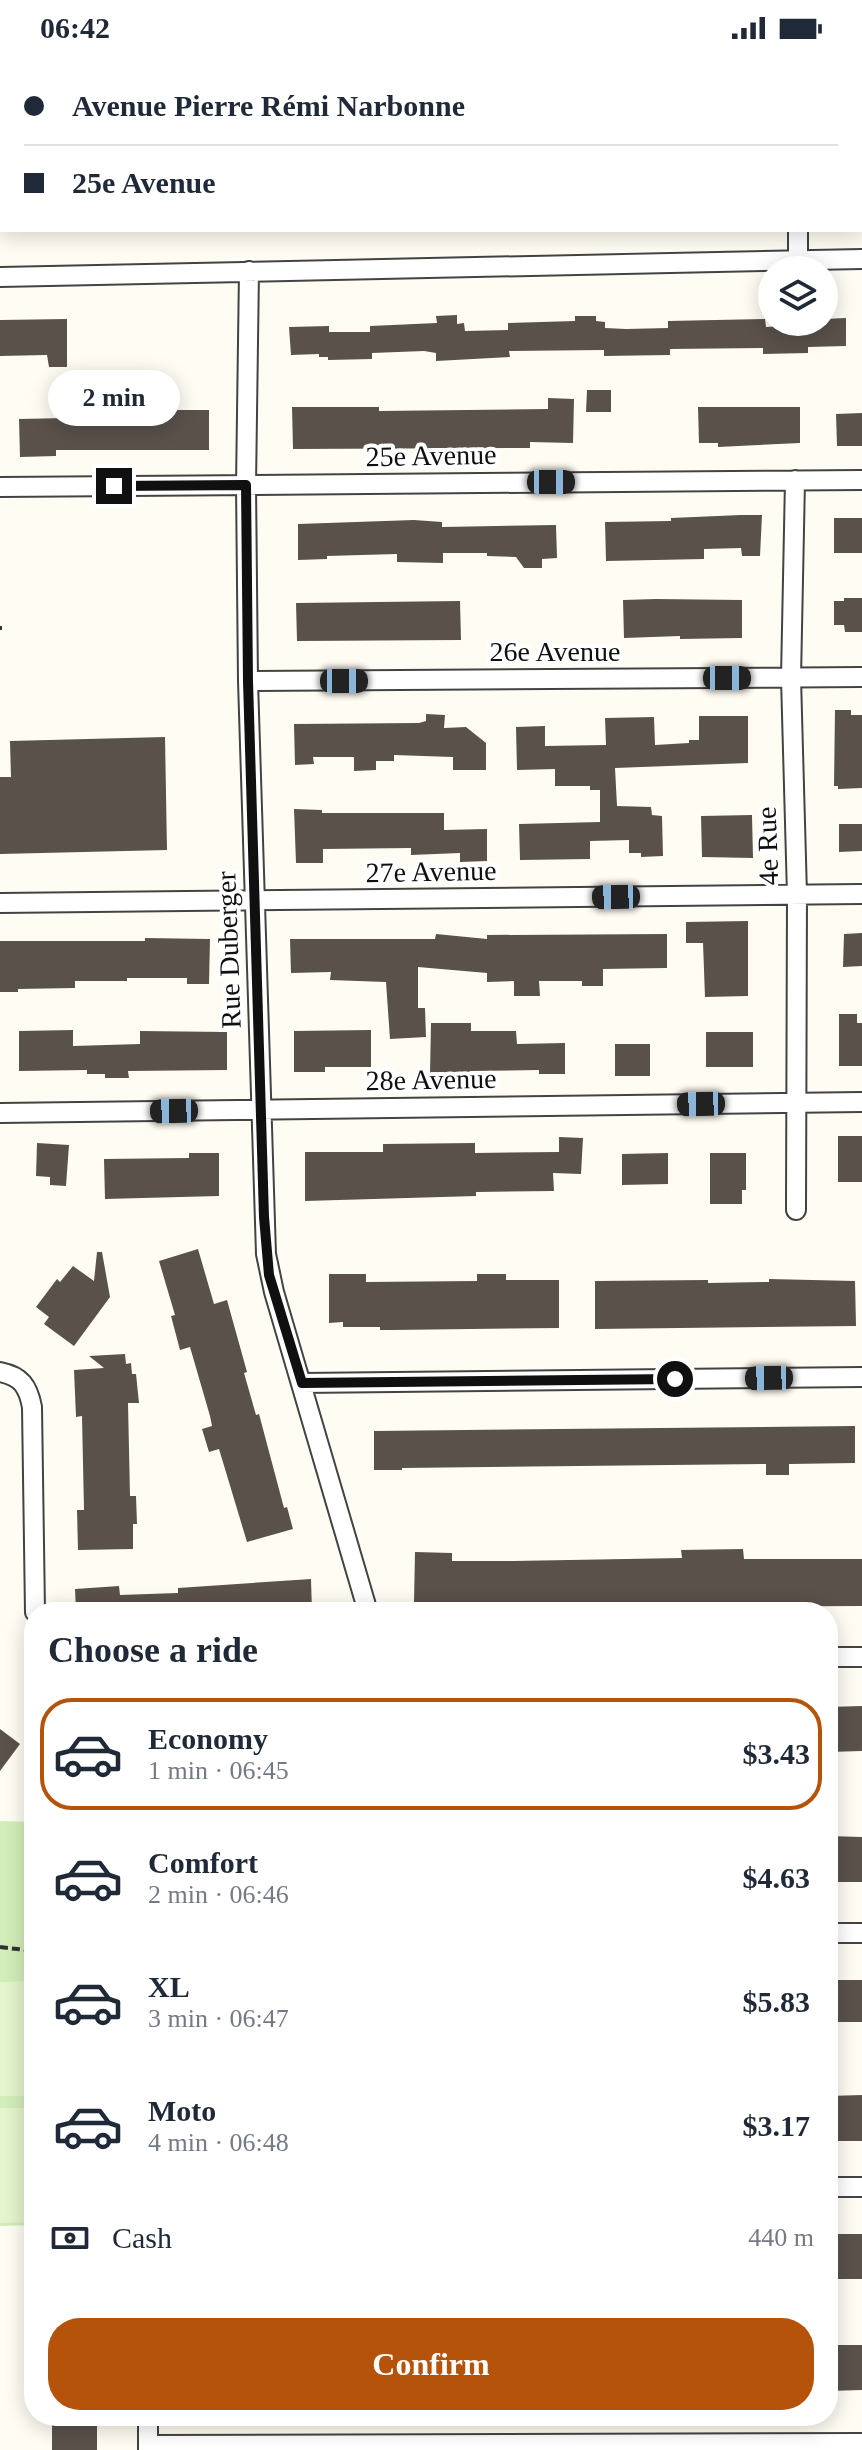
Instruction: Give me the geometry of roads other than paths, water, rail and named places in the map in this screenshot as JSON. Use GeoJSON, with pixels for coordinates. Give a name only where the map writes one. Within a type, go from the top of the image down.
{"type":"FeatureCollection","features":[{"type":"Feature","properties":{"kind":"street"},"geometry":{"type":"LineString","coordinates":[[798,232],[798,256]]}},
{"type":"Feature","properties":{"kind":"street"},"geometry":{"type":"LineString","coordinates":[[838,260],[862,259]]}},
{"type":"Feature","properties":{"kind":"street"},"geometry":{"type":"LineString","coordinates":[[0,277],[758,262]]}},
{"type":"Feature","properties":{"kind":"street","name":"Rue Duberger"},"geometry":{"type":"LineString","coordinates":[[249,271],[246,485],[248,681],[268,1264],[365,1602]]}},
{"type":"Feature","properties":{"kind":"street","name":"4e Rue"},"geometry":{"type":"LineString","coordinates":[[795,480],[791,678],[797,895],[796,1210]]}},
{"type":"Feature","properties":{"kind":"street","name":"25e Avenue"},"geometry":{"type":"LineString","coordinates":[[0,487],[862,480]]}},
{"type":"Feature","properties":{"kind":"street","name":"26e Avenue"},"geometry":{"type":"LineString","coordinates":[[248,681],[862,677]]}},
{"type":"Feature","properties":{"kind":"street","name":"27e Avenue"},"geometry":{"type":"LineString","coordinates":[[0,903],[862,894]]}},
{"type":"Feature","properties":{"kind":"street","name":"28e Avenue"},"geometry":{"type":"LineString","coordinates":[[0,1113],[862,1102]]}},
{"type":"Feature","properties":{"kind":"street"},"geometry":{"type":"LineString","coordinates":[[0,1372],[23,1381],[32,1407],[35,1602]]}},
{"type":"Feature","properties":{"kind":"street"},"geometry":{"type":"LineString","coordinates":[[302,1383],[862,1377]]}},
{"type":"Feature","properties":{"kind":"street"},"geometry":{"type":"LineString","coordinates":[[838,1657],[862,1657]]}},
{"type":"Feature","properties":{"kind":"street"},"geometry":{"type":"LineString","coordinates":[[838,1933],[862,1933]]}},
{"type":"Feature","properties":{"kind":"street"},"geometry":{"type":"LineString","coordinates":[[838,2187],[862,2187]]}},
{"type":"Feature","properties":{"kind":"street"},"geometry":{"type":"LineString","coordinates":[[148,2426],[148,2447],[862,2443]]}}]}
